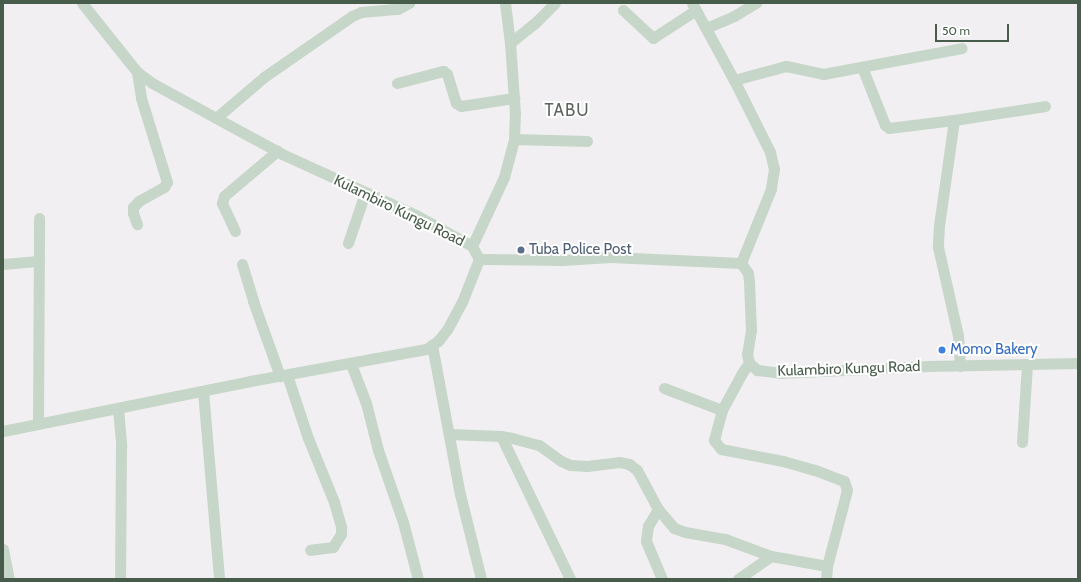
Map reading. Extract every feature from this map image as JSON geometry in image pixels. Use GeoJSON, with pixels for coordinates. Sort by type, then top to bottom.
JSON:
{"type":"FeatureCollection","features":[{"type":"Feature","properties":{"kind":"street","name":"Kulambiro Kungu Road"},"geometry":{"type":"LineString","coordinates":[[82,3],[137,72],[169,94],[277,151],[365,193],[416,215],[472,246],[479,259],[562,260],[611,257],[742,263]]}},
{"type":"Feature","properties":{"kind":"street"},"geometry":{"type":"LineString","coordinates":[[216,118],[264,77],[352,16],[361,12],[398,9],[409,3]]}},
{"type":"Feature","properties":{"kind":"street"},"geometry":{"type":"LineString","coordinates":[[472,246],[504,177],[514,139],[514,98],[510,43],[505,3]]}},
{"type":"Feature","properties":{"kind":"street"},"geometry":{"type":"LineString","coordinates":[[510,43],[535,23],[555,3]]}},
{"type":"Feature","properties":{"kind":"street"},"geometry":{"type":"LineString","coordinates":[[706,28],[734,16],[756,3]]}},
{"type":"Feature","properties":{"kind":"street"},"geometry":{"type":"LineString","coordinates":[[623,10],[652,38],[694,6],[734,80],[770,152],[774,170],[771,189],[742,263],[748,273],[749,281],[751,330],[748,354],[749,364],[742,373],[722,410],[714,440],[721,449],[789,463],[815,470],[844,481],[847,490],[827,566],[826,579]]}},
{"type":"Feature","properties":{"kind":"street"},"geometry":{"type":"LineString","coordinates":[[734,80],[789,66],[823,74],[962,48]]}},
{"type":"Feature","properties":{"kind":"street"},"geometry":{"type":"LineString","coordinates":[[862,67],[887,127],[897,128],[1045,106]]}},
{"type":"Feature","properties":{"kind":"street"},"geometry":{"type":"LineString","coordinates":[[397,83],[442,70],[447,74],[456,103],[461,106],[514,98]]}},
{"type":"Feature","properties":{"kind":"street"},"geometry":{"type":"LineString","coordinates":[[137,72],[141,98],[167,182],[164,186],[139,201],[134,207],[133,214],[137,224]]}},
{"type":"Feature","properties":{"kind":"street"},"geometry":{"type":"LineString","coordinates":[[954,120],[939,225],[938,247],[958,336],[960,366]]}},
{"type":"Feature","properties":{"kind":"street"},"geometry":{"type":"LineString","coordinates":[[514,139],[587,141]]}},
{"type":"Feature","properties":{"kind":"street"},"geometry":{"type":"LineString","coordinates":[[235,231],[222,202],[224,196],[277,151]]}},
{"type":"Feature","properties":{"kind":"street"},"geometry":{"type":"LineString","coordinates":[[348,243],[365,193]]}},
{"type":"Feature","properties":{"kind":"street"},"geometry":{"type":"LineString","coordinates":[[38,424],[39,218]]}},
{"type":"Feature","properties":{"kind":"street"},"geometry":{"type":"LineString","coordinates":[[3,431],[284,375],[417,352],[438,341],[451,322],[462,302],[479,259]]}},
{"type":"Feature","properties":{"kind":"street"},"geometry":{"type":"LineString","coordinates":[[3,264],[39,261]]}},
{"type":"Feature","properties":{"kind":"street"},"geometry":{"type":"LineString","coordinates":[[242,264],[253,301],[334,502],[341,527],[341,534],[333,547],[310,550]]}},
{"type":"Feature","properties":{"kind":"street"},"geometry":{"type":"LineString","coordinates":[[432,345],[460,494],[481,579]]}},
{"type":"Feature","properties":{"kind":"street","name":"Kulambiro Kungu Road"},"geometry":{"type":"LineString","coordinates":[[749,364],[757,370],[780,373],[835,369],[1078,363]]}},
{"type":"Feature","properties":{"kind":"street"},"geometry":{"type":"LineString","coordinates":[[351,364],[366,402],[378,450],[403,522],[418,579]]}},
{"type":"Feature","properties":{"kind":"street"},"geometry":{"type":"LineString","coordinates":[[1022,442],[1027,365]]}},
{"type":"Feature","properties":{"kind":"street"},"geometry":{"type":"LineString","coordinates":[[664,388],[722,410]]}},
{"type":"Feature","properties":{"kind":"street"},"geometry":{"type":"LineString","coordinates":[[203,391],[219,579]]}},
{"type":"Feature","properties":{"kind":"street"},"geometry":{"type":"LineString","coordinates":[[118,408],[121,446],[120,579]]}},
{"type":"Feature","properties":{"kind":"street"},"geometry":{"type":"LineString","coordinates":[[449,434],[501,436],[539,446],[561,461],[570,465],[587,466],[620,462],[629,464],[637,470],[658,509],[668,523],[680,531],[725,539],[771,556],[827,566]]}},
{"type":"Feature","properties":{"kind":"street"},"geometry":{"type":"LineString","coordinates":[[501,436],[570,579]]}},
{"type":"Feature","properties":{"kind":"street"},"geometry":{"type":"LineString","coordinates":[[658,509],[648,526],[646,541],[662,579]]}},
{"type":"Feature","properties":{"kind":"street"},"geometry":{"type":"LineString","coordinates":[[3,549],[9,579]]}},
{"type":"Feature","properties":{"kind":"street"},"geometry":{"type":"LineString","coordinates":[[738,579],[771,556]]}},
{"type":"Feature","properties":{"kind":"place","name":"Tuba Police Post"},"geometry":{"type":"Point","coordinates":[521,250]}},
{"type":"Feature","properties":{"kind":"place","name":"Momo Bakery"},"geometry":{"type":"Point","coordinates":[942,350]}},
{"type":"Feature","properties":{"kind":"district","name":"TABU"},"geometry":{"type":"Point","coordinates":[567,111]}}]}
